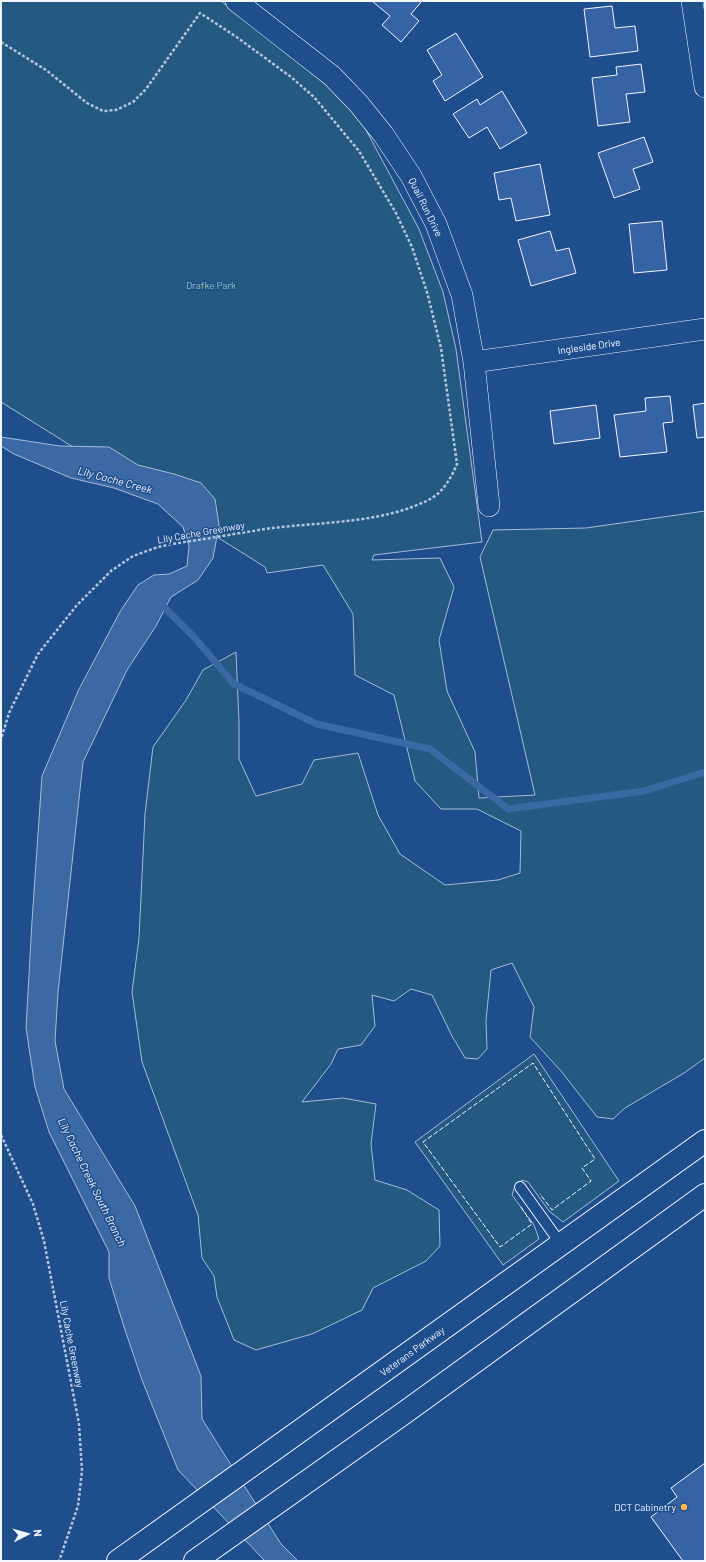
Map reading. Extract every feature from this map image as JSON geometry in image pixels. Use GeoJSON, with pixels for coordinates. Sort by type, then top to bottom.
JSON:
{"type":"FeatureCollection","features":[{"type":"Feature","properties":{"kind":"main road","name":"Veterans Parkway"},"geometry":{"type":"LineString","coordinates":[[118,1561],[705,1141]]}},
{"type":"Feature","properties":{"kind":"main road"},"geometry":{"type":"LineString","coordinates":[[195,1561],[705,1195]]}},
{"type":"Feature","properties":{"kind":"street","name":"Quail Run Drive"},"geometry":{"type":"LineString","coordinates":[[236,1],[332,76],[358,103],[391,146],[411,176],[436,224],[462,295],[474,362],[489,506]]}},
{"type":"Feature","properties":{"kind":"street"},"geometry":{"type":"LineString","coordinates":[[692,1],[705,87]]}},
{"type":"Feature","properties":{"kind":"street","name":"Ingleside Drive"},"geometry":{"type":"LineString","coordinates":[[474,362],[705,329]]}},
{"type":"Feature","properties":{"kind":"lane"},"geometry":{"type":"LineString","coordinates":[[520,1187],[561,1244]]}},
{"type":"Feature","properties":{"kind":"path","name":"Lily Cache Greenway"},"geometry":{"type":"LineString","coordinates":[[1,42],[46,70],[87,103],[103,111],[116,110],[133,102],[146,89],[200,13],[238,38],[291,77],[314,97],[358,151],[396,213],[412,247],[427,292],[441,348],[457,464],[452,477],[434,497],[411,508],[382,516],[271,529],[172,544],[158,547],[133,556],[111,571],[77,605],[38,654],[9,713],[1,739]]}},
{"type":"Feature","properties":{"kind":"path","name":"Lily Cache Greenway"},"geometry":{"type":"LineString","coordinates":[[1,1135],[33,1204],[44,1241],[79,1424],[82,1471],[78,1506],[59,1561]]}},
{"type":"Feature","properties":{"kind":"green space","name":"Drafke Park"},"geometry":{"type":"Polygon","coordinates":[[[1,1],[221,1],[351,102],[419,229],[443,292],[456,349],[482,542],[374,555],[372,560],[440,558],[454,587],[439,640],[447,691],[475,752],[479,798],[535,795],[480,557],[493,530],[586,528],[705,511],[705,1058],[684,1073],[625,1108],[613,1119],[597,1117],[561,1071],[530,1037],[534,1007],[512,963],[491,970],[486,1021],[487,1049],[478,1059],[465,1058],[452,1036],[432,995],[411,989],[394,1001],[372,995],[375,1026],[361,1045],[338,1049],[331,1064],[302,1102],[343,1098],[376,1104],[371,1144],[375,1180],[407,1190],[439,1210],[440,1246],[426,1261],[373,1288],[362,1310],[312,1334],[256,1350],[234,1340],[217,1297],[214,1276],[202,1258],[198,1215],[142,1062],[132,992],[139,938],[145,814],[153,747],[186,700],[203,670],[236,652],[239,759],[256,796],[302,784],[314,760],[358,753],[378,815],[400,854],[445,885],[498,880],[520,873],[521,831],[477,809],[441,809],[415,781],[394,695],[355,675],[353,614],[323,565],[267,573],[265,567],[1,402],[1,1]]]}},
{"type":"Feature","properties":{"kind":"green space"},"geometry":{"type":"Polygon","coordinates":[[[534,1054],[619,1181],[563,1222],[549,1211],[528,1182],[522,1180],[515,1186],[512,1195],[534,1225],[539,1239],[503,1265],[415,1142],[534,1054]]]}},
{"type":"Feature","properties":{"kind":"water"},"geometry":{"type":"Polygon","coordinates":[[[1,437],[60,446],[109,447],[138,465],[174,474],[201,483],[215,499],[219,525],[213,558],[198,580],[171,597],[156,626],[127,670],[83,762],[58,992],[55,1041],[64,1089],[135,1206],[201,1376],[202,1419],[281,1544],[298,1561],[265,1561],[178,1470],[142,1380],[124,1327],[109,1278],[109,1252],[49,1132],[35,1087],[26,1028],[42,776],[79,689],[121,610],[138,585],[154,575],[169,574],[187,566],[189,546],[183,527],[158,504],[114,488],[71,478],[14,454],[1,446],[1,437]]]}},
{"type":"Feature","properties":{"kind":"building"},"geometry":{"type":"Polygon","coordinates":[[[372,1],[422,1],[411,14],[419,21],[401,42],[382,25],[390,16],[372,1]]]}},
{"type":"Feature","properties":{"kind":"building"},"geometry":{"type":"Polygon","coordinates":[[[612,6],[615,28],[635,26],[638,51],[590,57],[584,9],[612,6]]]}},
{"type":"Feature","properties":{"kind":"building"},"geometry":{"type":"Polygon","coordinates":[[[456,33],[483,77],[445,101],[433,81],[442,75],[427,50],[456,33]]]}},
{"type":"Feature","properties":{"kind":"building"},"geometry":{"type":"Polygon","coordinates":[[[641,64],[645,92],[626,94],[630,122],[598,126],[592,78],[617,75],[616,67],[641,64]]]}},
{"type":"Feature","properties":{"kind":"building"},"geometry":{"type":"Polygon","coordinates":[[[502,91],[527,133],[500,149],[487,127],[469,138],[453,114],[477,99],[480,105],[502,91]]]}},
{"type":"Feature","properties":{"kind":"building"},"geometry":{"type":"Polygon","coordinates":[[[644,137],[653,162],[633,169],[640,189],[614,198],[598,153],[644,137]]]}},
{"type":"Feature","properties":{"kind":"building"},"geometry":{"type":"Polygon","coordinates":[[[540,164],[550,215],[516,221],[511,198],[499,200],[494,173],[540,164]]]}},
{"type":"Feature","properties":{"kind":"building"},"geometry":{"type":"Polygon","coordinates":[[[662,221],[667,270],[634,273],[629,224],[662,221]]]}},
{"type":"Feature","properties":{"kind":"building"},"geometry":{"type":"Polygon","coordinates":[[[550,231],[556,251],[569,248],[576,273],[531,286],[518,240],[550,231]]]}},
{"type":"Feature","properties":{"kind":"building"},"geometry":{"type":"Polygon","coordinates":[[[670,396],[673,422],[663,423],[667,452],[620,457],[614,415],[646,411],[645,398],[670,396]]]}},
{"type":"Feature","properties":{"kind":"building"},"geometry":{"type":"Polygon","coordinates":[[[705,403],[705,437],[697,438],[693,405],[705,403]]]}},
{"type":"Feature","properties":{"kind":"building"},"geometry":{"type":"Polygon","coordinates":[[[596,405],[600,438],[554,444],[550,411],[596,405]]]}},
{"type":"Feature","properties":{"kind":"building","name":"DCT Cabinetry"},"geometry":{"type":"Polygon","coordinates":[[[705,1463],[705,1561],[683,1561],[651,1517],[677,1497],[671,1488],[705,1463]]]}},
{"type":"Feature","properties":{"kind":"waterway"},"geometry":{"type":"LineString","coordinates":[[159,602],[193,636],[234,684],[317,724],[430,749],[508,809],[644,791],[705,772]]}},
{"type":"Feature","properties":{"kind":"fence"},"geometry":{"type":"LineString","coordinates":[[521,1207],[532,1224],[500,1247],[423,1142],[533,1063],[595,1159],[582,1168],[591,1181],[552,1210],[540,1194]]}},
{"type":"Feature","properties":{"kind":"place","name":"DCT Cabinetry"},"geometry":{"type":"Point","coordinates":[684,1507]}},
{"type":"Feature","properties":{"kind":"water label","name":"Lily Cache Creek"},"geometry":{"type":"Point","coordinates":[115,480]}},
{"type":"Feature","properties":{"kind":"water label","name":"Lily Cache Creek South Branch"},"geometry":{"type":"Point","coordinates":[92,1182]}}]}
